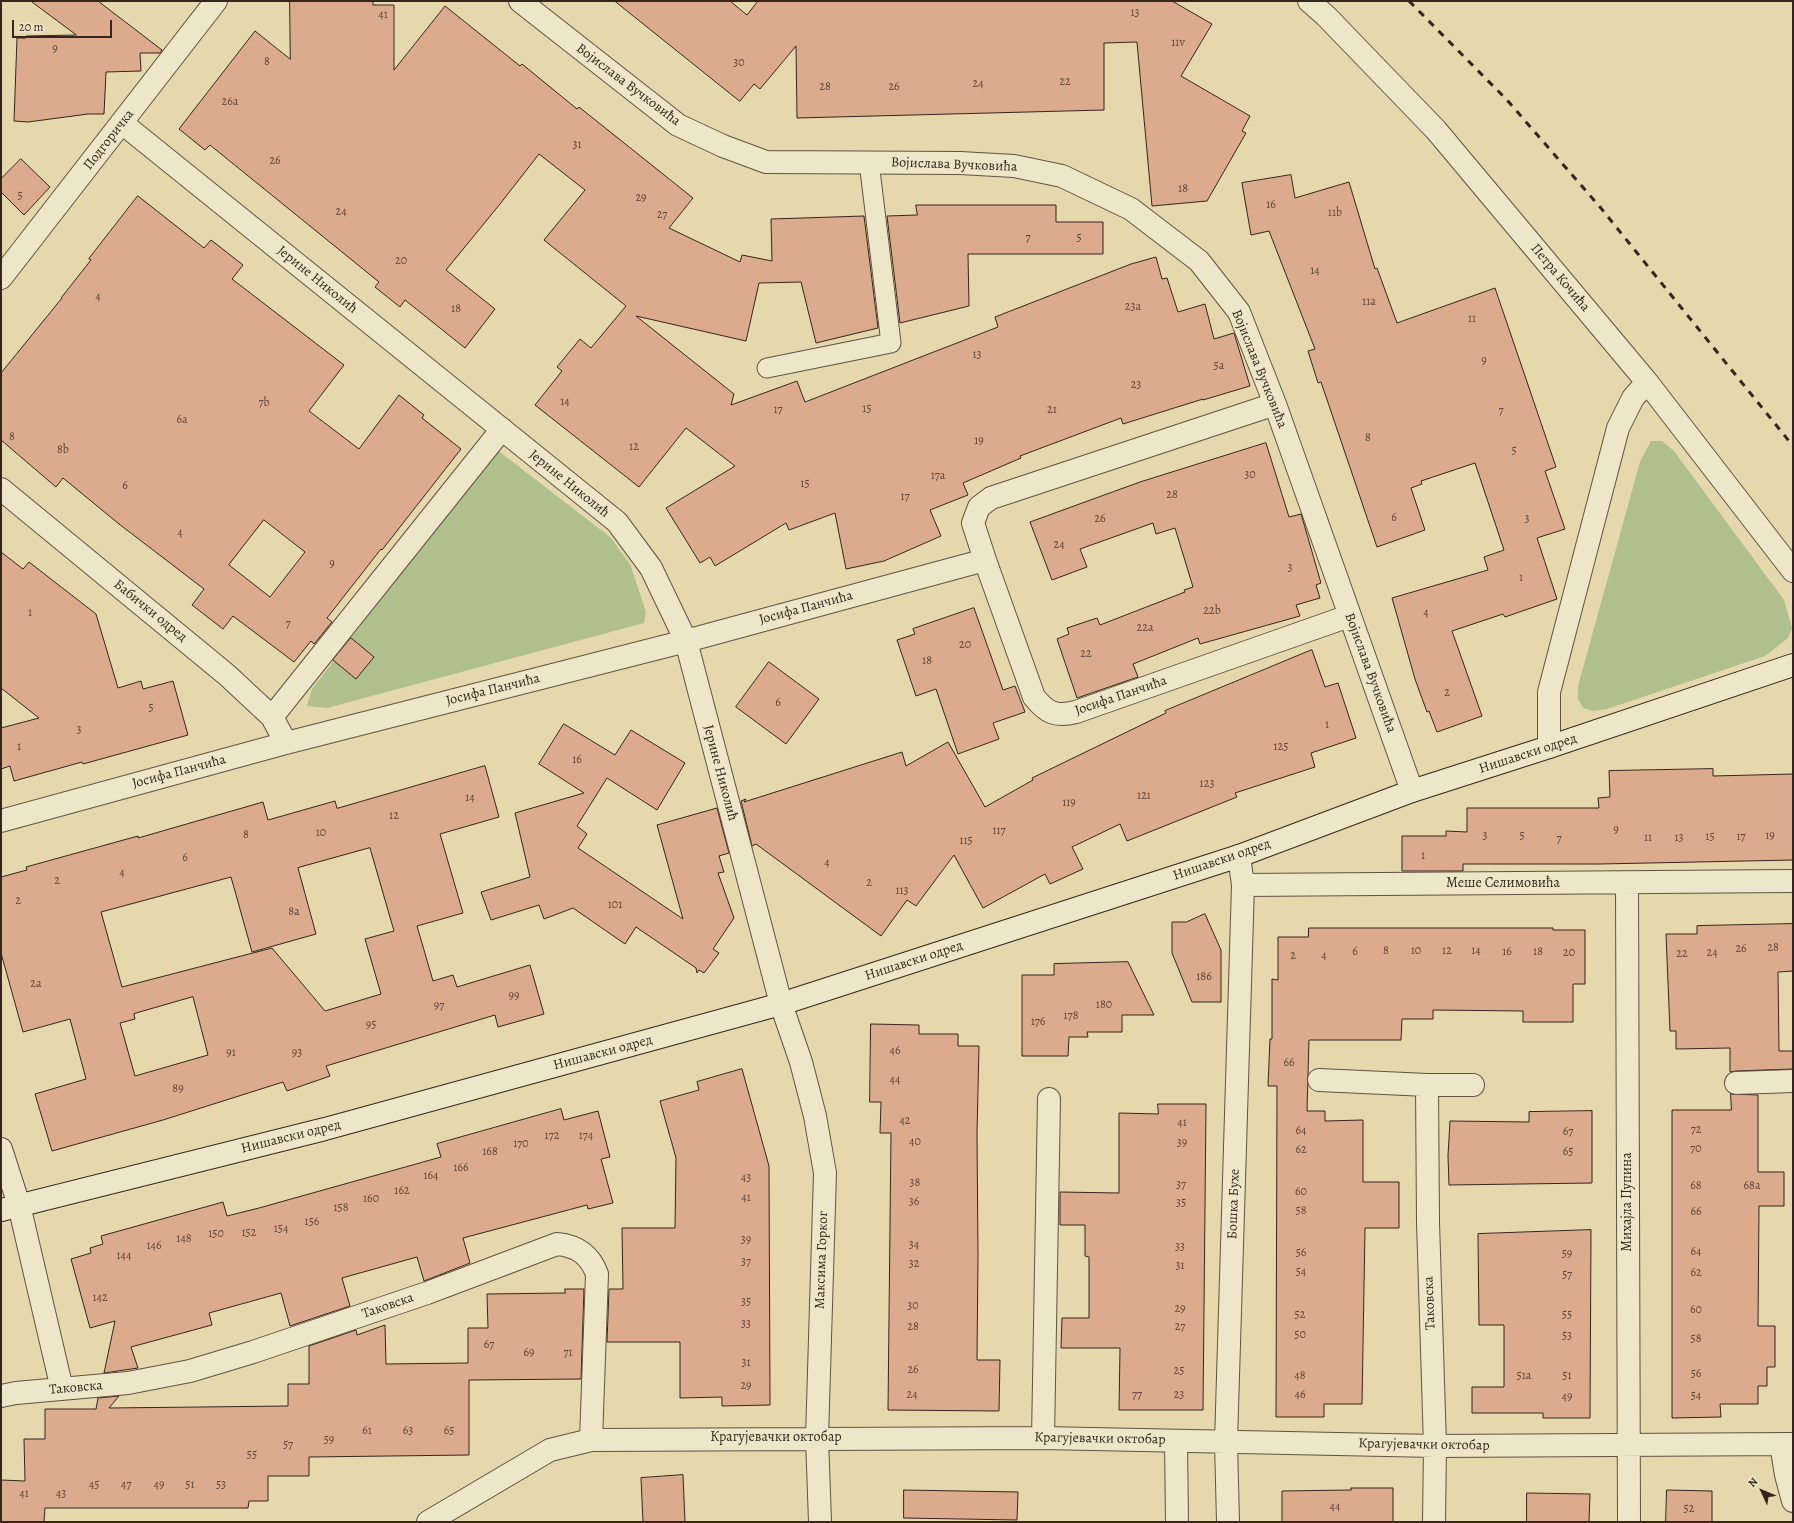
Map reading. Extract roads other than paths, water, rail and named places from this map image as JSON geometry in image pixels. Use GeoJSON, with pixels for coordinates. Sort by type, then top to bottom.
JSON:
{"type":"FeatureCollection","features":[{"type":"Feature","properties":{"kind":"street","name":"Подгоричка"},"geometry":{"type":"LineString","coordinates":[[1,278],[216,1]]}},
{"type":"Feature","properties":{"kind":"street","name":"Војислава Вучковића"},"geometry":{"type":"LineString","coordinates":[[520,1],[678,125],[723,146],[766,162],[960,163],[1014,166],[1062,176],[1131,210],[1199,261],[1239,312],[1275,404],[1412,791]]}},
{"type":"Feature","properties":{"kind":"street","name":"Петра Кочића"},"geometry":{"type":"LineString","coordinates":[[1309,1],[1326,16],[1436,130],[1647,382],[1793,570]]}},
{"type":"Feature","properties":{"kind":"street","name":"Јерине Николић"},"geometry":{"type":"LineString","coordinates":[[122,123],[617,522],[651,568],[686,641],[781,1004]]}},
{"type":"Feature","properties":{"kind":"street"},"geometry":{"type":"LineString","coordinates":[[1549,747],[1549,692],[1618,428],[1633,398],[1647,382]]}},
{"type":"Feature","properties":{"kind":"street","name":"Јосифа Панчића"},"geometry":{"type":"LineString","coordinates":[[1275,404],[991,498],[979,507],[973,523],[985,560],[1034,696],[1044,708],[1058,715],[1076,712],[1349,616]]}},
{"type":"Feature","properties":{"kind":"street"},"geometry":{"type":"LineString","coordinates":[[272,718],[502,429]]}},
{"type":"Feature","properties":{"kind":"street","name":"Бабички одред"},"geometry":{"type":"LineString","coordinates":[[1,489],[201,653],[272,718],[286,742]]}},
{"type":"Feature","properties":{"kind":"street","name":"Јосифа Панчића"},"geometry":{"type":"LineString","coordinates":[[1,821],[286,742],[686,641],[985,560]]}},
{"type":"Feature","properties":{"kind":"street","name":"Нишавски одред"},"geometry":{"type":"LineString","coordinates":[[10,1207],[325,1129],[781,1004],[1239,856],[1412,791],[1549,747],[1793,665]]}},
{"type":"Feature","properties":{"kind":"street"},"geometry":{"type":"LineString","coordinates":[[1239,856],[1243,885]]}},
{"type":"Feature","properties":{"kind":"street","name":"Меше Селимовића"},"geometry":{"type":"LineString","coordinates":[[1243,885],[1793,881]]}},
{"type":"Feature","properties":{"kind":"street","name":"Михајла Пупина"},"geometry":{"type":"LineString","coordinates":[[1627,883],[1629,1522]]}},
{"type":"Feature","properties":{"kind":"street","name":"Бошка Бухе"},"geometry":{"type":"LineString","coordinates":[[1228,1522],[1226,1442],[1243,885]]}},
{"type":"Feature","properties":{"kind":"street","name":"Максима Горког"},"geometry":{"type":"LineString","coordinates":[[781,1004],[801,1062],[815,1116],[824,1173],[817,1438],[820,1522]]}},
{"type":"Feature","properties":{"kind":"street"},"geometry":{"type":"LineString","coordinates":[[1319,1080],[1427,1085],[1473,1085]]}},
{"type":"Feature","properties":{"kind":"street"},"geometry":{"type":"LineString","coordinates":[[1736,1083],[1793,1081]]}},
{"type":"Feature","properties":{"kind":"street","name":"Таковска"},"geometry":{"type":"LineString","coordinates":[[1427,1085],[1428,1222],[1435,1446],[1434,1522]]}},
{"type":"Feature","properties":{"kind":"street"},"geometry":{"type":"LineString","coordinates":[[1043,1438],[1048,1099]]}},
{"type":"Feature","properties":{"kind":"street"},"geometry":{"type":"LineString","coordinates":[[1,1149],[10,1207],[62,1389]]}},
{"type":"Feature","properties":{"kind":"street","name":"Таковска"},"geometry":{"type":"LineString","coordinates":[[1,1396],[16,1393],[128,1383],[190,1371],[253,1352],[427,1294],[557,1244],[575,1247],[582,1252],[589,1258],[597,1274],[591,1440]]}},
{"type":"Feature","properties":{"kind":"street","name":"Крагујевачки октобар"},"geometry":{"type":"LineString","coordinates":[[428,1522],[550,1450],[591,1440],[1043,1438],[1435,1446],[1787,1444]]}},
{"type":"Feature","properties":{"kind":"street"},"geometry":{"type":"LineString","coordinates":[[1176,1441],[1177,1522]]}},
{"type":"Feature","properties":{"kind":"street"},"geometry":{"type":"LineString","coordinates":[[1787,1444],[1786,1475],[1793,1500]]}},
{"type":"Feature","properties":{"kind":"lane"},"geometry":{"type":"LineString","coordinates":[[767,368],[891,344],[869,162]]}},
{"type":"Feature","properties":{"kind":"railway"},"geometry":{"type":"LineString","coordinates":[[1409,1],[1507,100],[1600,207],[1793,446]]}}]}
